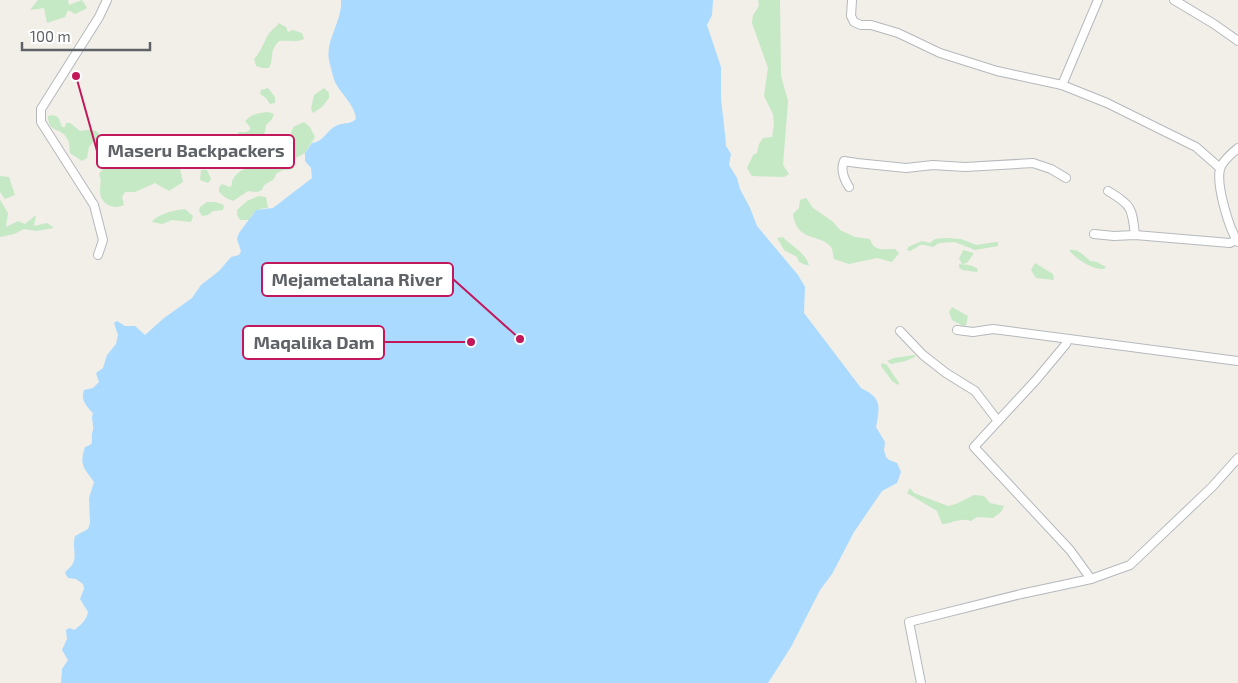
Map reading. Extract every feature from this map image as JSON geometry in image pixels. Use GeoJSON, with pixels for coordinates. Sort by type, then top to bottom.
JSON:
{"type":"FeatureCollection","features":[{"type":"Feature","properties":{"kind":"street"},"geometry":{"type":"LineString","coordinates":[[98,255],[103,240],[94,205],[41,122],[41,109],[108,0]]}},
{"type":"Feature","properties":{"kind":"street"},"geometry":{"type":"LineString","coordinates":[[852,0],[851,16],[854,22],[898,33],[940,53],[979,66],[1062,85],[1107,103],[1196,147],[1220,168]]}},
{"type":"Feature","properties":{"kind":"street"},"geometry":{"type":"LineString","coordinates":[[1062,85],[1098,0]]}},
{"type":"Feature","properties":{"kind":"street"},"geometry":{"type":"LineString","coordinates":[[1174,0],[1238,41]]}},
{"type":"Feature","properties":{"kind":"street"},"geometry":{"type":"LineString","coordinates":[[1094,234],[1114,236],[1135,235],[1230,243],[1237,241],[1224,207],[1220,186],[1220,168],[1238,148]]}},
{"type":"Feature","properties":{"kind":"street"},"geometry":{"type":"LineString","coordinates":[[849,187],[843,178],[842,164],[844,161],[857,164],[906,168],[933,165],[965,167],[1033,163],[1051,169],[1066,178]]}},
{"type":"Feature","properties":{"kind":"street"},"geometry":{"type":"LineString","coordinates":[[1108,191],[1120,198],[1132,211],[1135,235]]}},
{"type":"Feature","properties":{"kind":"street"},"geometry":{"type":"LineString","coordinates":[[957,330],[973,332],[993,329],[1238,362]]}},
{"type":"Feature","properties":{"kind":"street"},"geometry":{"type":"LineString","coordinates":[[900,330],[923,355],[946,373],[975,391],[998,421]]}},
{"type":"Feature","properties":{"kind":"street"},"geometry":{"type":"LineString","coordinates":[[1068,339],[1036,380],[974,447],[1070,550],[1091,579]]}},
{"type":"Feature","properties":{"kind":"street"},"geometry":{"type":"LineString","coordinates":[[921,683],[909,622],[1091,579],[1130,565],[1212,487],[1238,458]]}},
{"type":"Feature","properties":{"kind":"green space"},"geometry":{"type":"Polygon","coordinates":[[[38,0],[68,0],[69,5],[82,0],[87,8],[75,14],[68,10],[65,17],[47,23],[44,8],[30,10],[38,0]]]}},
{"type":"Feature","properties":{"kind":"green space"},"geometry":{"type":"Polygon","coordinates":[[[758,0],[780,0],[781,76],[788,101],[783,165],[789,174],[784,177],[752,176],[747,168],[753,155],[757,153],[763,138],[772,137],[774,125],[773,114],[764,96],[768,68],[752,23],[753,15],[759,6],[758,0]]]}},
{"type":"Feature","properties":{"kind":"green space"},"geometry":{"type":"Polygon","coordinates":[[[278,23],[286,27],[288,32],[293,30],[302,33],[304,39],[279,41],[274,49],[269,68],[256,66],[254,59],[269,33],[278,23]]]}},
{"type":"Feature","properties":{"kind":"green space"},"geometry":{"type":"Polygon","coordinates":[[[268,88],[275,97],[275,103],[270,104],[260,94],[261,90],[268,88]]]}},
{"type":"Feature","properties":{"kind":"green space"},"geometry":{"type":"Polygon","coordinates":[[[324,88],[329,93],[329,98],[322,107],[313,113],[311,109],[314,95],[324,88]]]}},
{"type":"Feature","properties":{"kind":"green space"},"geometry":{"type":"Polygon","coordinates":[[[268,112],[274,114],[266,125],[265,132],[257,146],[253,149],[237,142],[235,137],[239,132],[250,130],[245,121],[255,114],[268,112]]]}},
{"type":"Feature","properties":{"kind":"green space"},"geometry":{"type":"Polygon","coordinates":[[[48,116],[58,117],[62,127],[65,127],[66,123],[70,123],[80,131],[93,130],[98,133],[100,140],[95,140],[89,147],[87,158],[82,161],[70,153],[69,143],[64,134],[50,125],[48,116]]]}},
{"type":"Feature","properties":{"kind":"green space"},"geometry":{"type":"Polygon","coordinates":[[[304,122],[310,127],[315,137],[305,153],[296,158],[293,169],[277,173],[273,180],[264,185],[262,190],[257,192],[248,191],[233,201],[219,192],[219,187],[222,184],[230,187],[237,174],[256,162],[269,143],[277,142],[280,149],[276,157],[280,161],[293,145],[291,133],[293,127],[304,122]]]}},
{"type":"Feature","properties":{"kind":"green space"},"geometry":{"type":"Polygon","coordinates":[[[188,140],[201,143],[200,154],[206,147],[214,150],[216,154],[200,163],[183,162],[180,169],[183,182],[169,191],[155,183],[135,192],[125,192],[122,197],[124,205],[116,207],[108,205],[102,199],[99,174],[110,160],[117,160],[130,166],[146,162],[163,164],[181,157],[179,150],[182,150],[188,140]]]}},
{"type":"Feature","properties":{"kind":"green space"},"geometry":{"type":"Polygon","coordinates":[[[201,170],[207,170],[211,179],[208,183],[200,180],[201,170]]]}},
{"type":"Feature","properties":{"kind":"green space"},"geometry":{"type":"Polygon","coordinates":[[[0,176],[9,177],[15,195],[5,199],[0,192],[0,176]]]}},
{"type":"Feature","properties":{"kind":"green space"},"geometry":{"type":"Polygon","coordinates":[[[259,196],[266,197],[268,208],[252,214],[249,220],[240,220],[237,210],[247,201],[259,196]]]}},
{"type":"Feature","properties":{"kind":"green space"},"geometry":{"type":"Polygon","coordinates":[[[806,198],[813,208],[832,221],[840,230],[855,237],[870,239],[877,248],[895,249],[899,253],[892,262],[877,258],[849,264],[834,259],[831,247],[821,240],[804,233],[795,223],[793,214],[799,208],[800,200],[806,198]]]}},
{"type":"Feature","properties":{"kind":"green space"},"geometry":{"type":"Polygon","coordinates":[[[0,200],[8,213],[6,227],[18,221],[25,224],[36,215],[34,226],[47,223],[54,228],[36,231],[24,229],[14,234],[0,237],[0,200]]]}},
{"type":"Feature","properties":{"kind":"green space"},"geometry":{"type":"Polygon","coordinates":[[[207,202],[216,202],[224,205],[223,210],[213,211],[208,215],[202,216],[199,211],[200,207],[207,202]]]}},
{"type":"Feature","properties":{"kind":"green space"},"geometry":{"type":"Polygon","coordinates":[[[185,209],[193,216],[191,222],[172,220],[162,224],[152,222],[154,219],[171,211],[185,209]]]}},
{"type":"Feature","properties":{"kind":"green space"},"geometry":{"type":"Polygon","coordinates":[[[783,237],[801,253],[809,265],[799,262],[797,257],[784,250],[777,238],[783,237]]]}},
{"type":"Feature","properties":{"kind":"green space"},"geometry":{"type":"Polygon","coordinates":[[[935,239],[961,239],[976,245],[998,242],[998,246],[975,250],[955,242],[939,243],[933,247],[920,245],[910,251],[907,250],[908,247],[922,241],[930,243],[935,239]]]}},
{"type":"Feature","properties":{"kind":"green space"},"geometry":{"type":"Polygon","coordinates":[[[963,250],[974,253],[967,263],[962,264],[959,259],[963,250]]]}},
{"type":"Feature","properties":{"kind":"green space"},"geometry":{"type":"Polygon","coordinates":[[[1069,250],[1078,251],[1090,261],[1097,262],[1106,267],[1099,269],[1089,266],[1069,250]]]}},
{"type":"Feature","properties":{"kind":"green space"},"geometry":{"type":"Polygon","coordinates":[[[1035,263],[1053,274],[1054,280],[1036,278],[1031,270],[1035,263]]]}},
{"type":"Feature","properties":{"kind":"green space"},"geometry":{"type":"Polygon","coordinates":[[[959,264],[973,266],[978,269],[977,272],[962,270],[959,264]]]}},
{"type":"Feature","properties":{"kind":"green space"},"geometry":{"type":"Polygon","coordinates":[[[952,307],[968,316],[966,325],[963,326],[952,320],[949,312],[952,307]]]}},
{"type":"Feature","properties":{"kind":"green space"},"geometry":{"type":"Polygon","coordinates":[[[916,356],[901,362],[891,364],[887,361],[894,358],[916,356]]]}},
{"type":"Feature","properties":{"kind":"green space"},"geometry":{"type":"Polygon","coordinates":[[[882,363],[887,365],[899,383],[898,385],[892,381],[881,366],[882,363]]]}},
{"type":"Feature","properties":{"kind":"green space"},"geometry":{"type":"Polygon","coordinates":[[[910,488],[914,493],[948,506],[974,495],[984,496],[990,503],[1004,506],[1001,512],[993,518],[977,517],[971,521],[960,520],[942,524],[937,511],[907,493],[910,488]]]}},
{"type":"Feature","properties":{"kind":"water"},"geometry":{"type":"Polygon","coordinates":[[[341,0],[713,0],[712,15],[707,25],[721,67],[721,99],[726,146],[731,154],[729,165],[737,178],[757,226],[798,275],[805,287],[804,313],[861,388],[876,399],[879,408],[876,427],[885,442],[884,450],[886,457],[897,463],[901,472],[897,483],[882,491],[854,532],[832,574],[820,590],[791,647],[768,683],[61,683],[62,669],[68,660],[62,650],[67,639],[66,630],[70,628],[74,630],[79,626],[85,620],[88,612],[80,599],[84,589],[83,584],[76,579],[68,578],[65,573],[72,566],[74,560],[75,536],[88,529],[90,523],[89,498],[94,482],[85,470],[82,458],[85,447],[92,442],[93,413],[84,400],[84,390],[93,388],[99,382],[96,373],[103,368],[107,355],[116,344],[118,335],[114,323],[117,321],[125,326],[135,326],[145,335],[164,318],[192,298],[201,285],[219,271],[231,257],[239,255],[241,251],[237,239],[239,233],[256,210],[273,208],[312,178],[311,168],[305,161],[305,153],[312,143],[320,140],[334,127],[356,119],[350,104],[335,82],[329,60],[329,45],[341,8],[341,0]]]}},
{"type":"Feature","properties":{"kind":"place","name":"Maseru Backpackers"},"geometry":{"type":"Point","coordinates":[76,76]}},
{"type":"Feature","properties":{"kind":"place","name":"Mejametalana River"},"geometry":{"type":"Point","coordinates":[520,339]}},
{"type":"Feature","properties":{"kind":"place","name":"Maqalika Dam"},"geometry":{"type":"Point","coordinates":[471,342]}}]}
